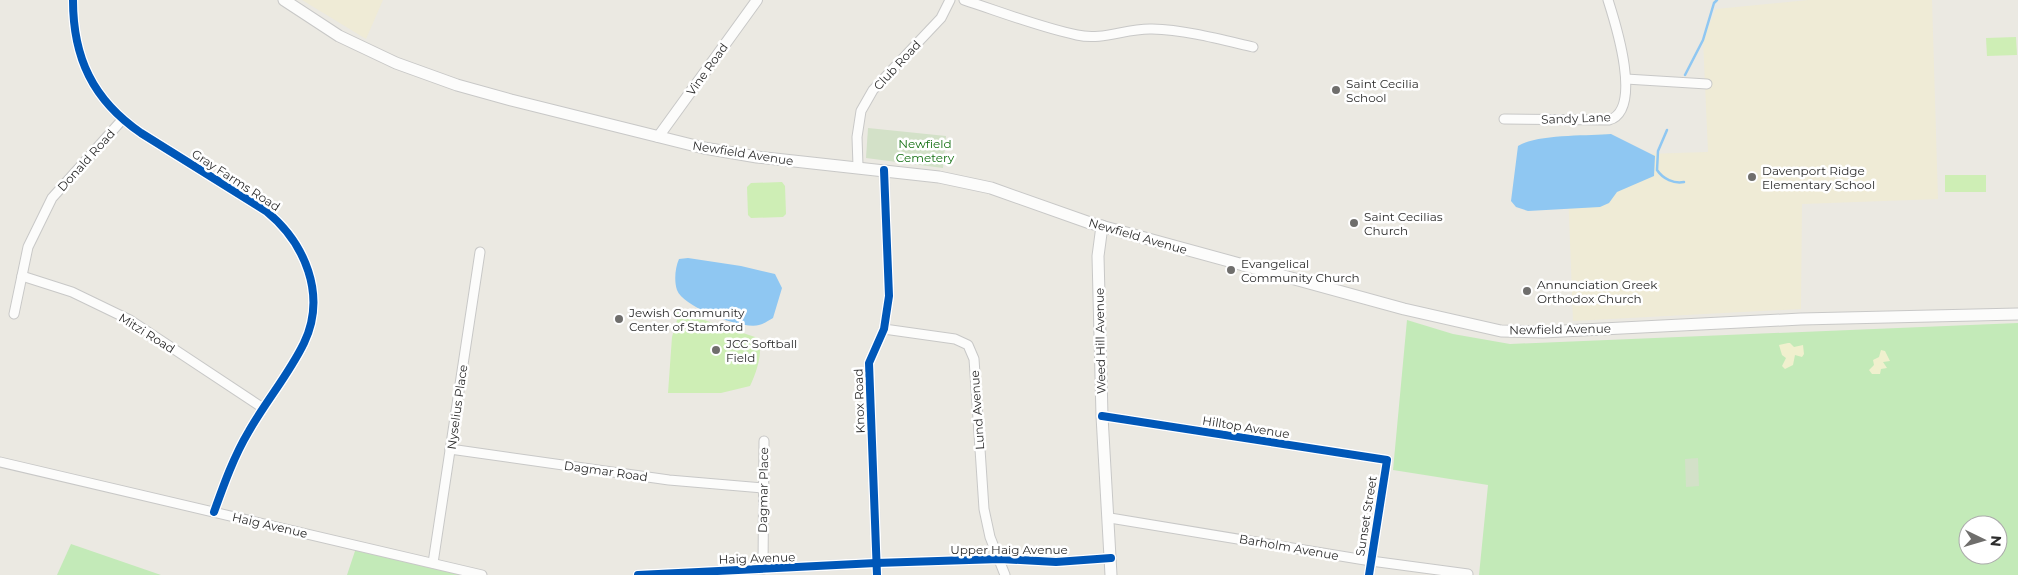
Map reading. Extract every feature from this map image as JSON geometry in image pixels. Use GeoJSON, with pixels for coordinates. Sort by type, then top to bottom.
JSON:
{"type":"FeatureCollection","features":[{"type":"Feature","properties":{"kind":"main road","name":"Newfield Avenue"},"geometry":{"type":"LineString","coordinates":[[284,0],[339,36],[396,63],[484,93],[658,137],[757,157],[858,166],[938,177],[991,188],[1102,226],[1404,309],[1501,331],[1542,332],[1801,319],[2018,314]]}},
{"type":"Feature","properties":{"kind":"main road","name":"Weed Hill Avenue"},"geometry":{"type":"LineString","coordinates":[[1102,226],[1098,256],[1102,416],[1110,518],[1111,575]]}},
{"type":"Feature","properties":{"kind":"street","name":"Gray Farms Road"},"geometry":{"type":"LineString","coordinates":[[73,0],[75,36],[84,65],[94,88],[122,120],[266,211],[281,223],[302,253],[309,269],[313,308],[310,327],[297,357],[263,408],[238,452],[214,512]]}},
{"type":"Feature","properties":{"kind":"street","name":"Vine Road"},"geometry":{"type":"LineString","coordinates":[[658,137],[756,0]]}},
{"type":"Feature","properties":{"kind":"street","name":"Club Road"},"geometry":{"type":"LineString","coordinates":[[858,166],[857,137],[861,111],[873,90],[941,18],[950,0]]}},
{"type":"Feature","properties":{"kind":"street"},"geometry":{"type":"LineString","coordinates":[[964,0],[1077,35],[1098,37],[1133,29],[1151,29],[1189,33],[1252,47]]}},
{"type":"Feature","properties":{"kind":"street","name":"Sandy Lane"},"geometry":{"type":"LineString","coordinates":[[1504,119],[1609,120],[1616,117],[1624,103],[1626,79],[1619,33],[1608,0]]}},
{"type":"Feature","properties":{"kind":"street"},"geometry":{"type":"LineString","coordinates":[[1626,79],[1707,84]]}},
{"type":"Feature","properties":{"kind":"street","name":"Donald Road"},"geometry":{"type":"LineString","coordinates":[[14,314],[28,247],[52,198],[122,120]]}},
{"type":"Feature","properties":{"kind":"street","name":"Knox Road"},"geometry":{"type":"LineString","coordinates":[[877,575],[869,363],[884,329],[890,296],[884,170]]}},
{"type":"Feature","properties":{"kind":"street","name":"Nyselius Place"},"geometry":{"type":"LineString","coordinates":[[433,563],[480,252]]}},
{"type":"Feature","properties":{"kind":"street","name":"Mitzi Road"},"geometry":{"type":"LineString","coordinates":[[22,276],[72,292],[122,316],[263,408]]}},
{"type":"Feature","properties":{"kind":"street","name":"Lund Avenue"},"geometry":{"type":"LineString","coordinates":[[884,329],[955,338],[968,345],[974,359],[984,509],[990,537],[1000,559]]}},
{"type":"Feature","properties":{"kind":"street","name":"Hilltop Avenue"},"geometry":{"type":"LineString","coordinates":[[1102,416],[1386,460]]}},
{"type":"Feature","properties":{"kind":"street","name":"Dagmar Place"},"geometry":{"type":"LineString","coordinates":[[763,569],[764,442]]}},
{"type":"Feature","properties":{"kind":"street","name":"Dagmar Road"},"geometry":{"type":"LineString","coordinates":[[450,449],[669,480],[763,488]]}},
{"type":"Feature","properties":{"kind":"street","name":"Sunset Street"},"geometry":{"type":"LineString","coordinates":[[1369,575],[1386,460]]}},
{"type":"Feature","properties":{"kind":"street","name":"Haig Avenue"},"geometry":{"type":"LineString","coordinates":[[0,462],[482,575]]}},
{"type":"Feature","properties":{"kind":"street","name":"Barholm Avenue"},"geometry":{"type":"LineString","coordinates":[[1110,518],[1371,561],[1468,574]]}},
{"type":"Feature","properties":{"kind":"street","name":"Upper Haig Avenue"},"geometry":{"type":"LineString","coordinates":[[876,563],[1000,559],[1056,562],[1111,558]]}},
{"type":"Feature","properties":{"kind":"street"},"geometry":{"type":"LineString","coordinates":[[1000,559],[1006,575]]}},
{"type":"Feature","properties":{"kind":"street","name":"Haig Avenue"},"geometry":{"type":"LineString","coordinates":[[638,575],[876,563]]}},
{"type":"Feature","properties":{"kind":"shaded area"},"geometry":{"type":"Polygon","coordinates":[[[302,0],[383,0],[366,39],[302,0]]]}},
{"type":"Feature","properties":{"kind":"shaded area","name":"Davenport Ridge Elementary School"},"geometry":{"type":"Polygon","coordinates":[[[1808,0],[1932,0],[1938,199],[1802,204],[1801,309],[1573,321],[1566,136],[1611,134],[1612,155],[1708,152],[1703,39],[1716,9],[1808,0]]]}},
{"type":"Feature","properties":{"kind":"green space"},"geometry":{"type":"Polygon","coordinates":[[[2016,37],[2017,55],[1987,56],[1986,38],[2016,37]]]}},
{"type":"Feature","properties":{"kind":"green space","name":"Newfield Cemetery"},"geometry":{"type":"Polygon","coordinates":[[[868,128],[946,136],[943,168],[866,158],[868,128]]]}},
{"type":"Feature","properties":{"kind":"green space"},"geometry":{"type":"Polygon","coordinates":[[[1945,175],[1986,175],[1986,192],[1945,192],[1945,175]]]}},
{"type":"Feature","properties":{"kind":"green space"},"geometry":{"type":"Polygon","coordinates":[[[782,182],[785,186],[786,214],[783,217],[751,218],[748,215],[747,187],[751,183],[782,182]]]}},
{"type":"Feature","properties":{"kind":"green space","name":"JCC Softball Field"},"geometry":{"type":"Polygon","coordinates":[[[680,309],[686,314],[758,338],[760,356],[750,386],[721,393],[668,393],[672,337],[677,320],[674,313],[680,309]]]}},
{"type":"Feature","properties":{"kind":"green space"},"geometry":{"type":"Polygon","coordinates":[[[1407,320],[1453,334],[1510,344],[2018,323],[2018,575],[1479,575],[1488,485],[1393,470],[1407,320]]]}},
{"type":"Feature","properties":{"kind":"green space"},"geometry":{"type":"Polygon","coordinates":[[[1698,458],[1699,486],[1686,487],[1685,459],[1698,458]]]}},
{"type":"Feature","properties":{"kind":"green space"},"geometry":{"type":"Polygon","coordinates":[[[71,544],[161,575],[57,575],[71,544]]]}},
{"type":"Feature","properties":{"kind":"green space"},"geometry":{"type":"Polygon","coordinates":[[[357,545],[482,575],[347,575],[357,545]]]}},
{"type":"Feature","properties":{"kind":"sand"},"geometry":{"type":"Polygon","coordinates":[[[1790,343],[1794,347],[1803,345],[1804,354],[1802,357],[1795,355],[1793,365],[1785,369],[1782,366],[1786,358],[1782,355],[1779,345],[1790,343]]]}},
{"type":"Feature","properties":{"kind":"sand"},"geometry":{"type":"Polygon","coordinates":[[[1881,350],[1885,351],[1890,361],[1883,362],[1887,368],[1881,369],[1880,374],[1872,374],[1869,370],[1874,365],[1873,360],[1879,357],[1881,350]]]}},
{"type":"Feature","properties":{"kind":"water"},"geometry":{"type":"Polygon","coordinates":[[[1611,134],[1655,156],[1654,176],[1617,192],[1609,203],[1600,207],[1528,211],[1516,207],[1511,201],[1518,146],[1537,139],[1550,137],[1611,134]]]}},
{"type":"Feature","properties":{"kind":"water"},"geometry":{"type":"Polygon","coordinates":[[[688,258],[741,266],[775,274],[782,288],[773,318],[765,323],[751,326],[727,321],[690,303],[677,290],[675,279],[679,259],[688,258]]]}},
{"type":"Feature","properties":{"kind":"waterway"},"geometry":{"type":"LineString","coordinates":[[1685,75],[1703,40],[1714,3],[1717,0]]}},
{"type":"Feature","properties":{"kind":"waterway"},"geometry":{"type":"LineString","coordinates":[[1667,130],[1658,151],[1657,170],[1669,180],[1684,182]]}},
{"type":"Feature","properties":{"kind":"cycle path"},"geometry":{"type":"LineString","coordinates":[[73,0],[77,41],[82,59],[98,92],[110,106],[141,133],[266,211],[292,238],[308,271],[313,307],[311,325],[304,343],[239,450],[214,512]]}},
{"type":"Feature","properties":{"kind":"cycle path"},"geometry":{"type":"LineString","coordinates":[[877,575],[869,363],[884,329],[889,296],[884,170]]}},
{"type":"Feature","properties":{"kind":"cycle path"},"geometry":{"type":"LineString","coordinates":[[1102,416],[1387,460],[1369,575]]}},
{"type":"Feature","properties":{"kind":"cycle path"},"geometry":{"type":"LineString","coordinates":[[638,575],[876,563],[1000,559],[1056,562],[1111,558]]}},
{"type":"Feature","properties":{"kind":"place","name":"Saint Cecilia School"},"geometry":{"type":"Point","coordinates":[1336,90]}},
{"type":"Feature","properties":{"kind":"place","name":"Davenport Ridge Elementary School"},"geometry":{"type":"Point","coordinates":[1752,177]}},
{"type":"Feature","properties":{"kind":"place","name":"Saint Cecilias Church"},"geometry":{"type":"Point","coordinates":[1354,223]}},
{"type":"Feature","properties":{"kind":"place","name":"Evangelical Community Church"},"geometry":{"type":"Point","coordinates":[1231,270]}},
{"type":"Feature","properties":{"kind":"place","name":"Annunciation Greek Orthodox Church"},"geometry":{"type":"Point","coordinates":[1527,291]}},
{"type":"Feature","properties":{"kind":"place","name":"Jewish Community Center of Stamford"},"geometry":{"type":"Point","coordinates":[619,319]}},
{"type":"Feature","properties":{"kind":"place","name":"JCC Softball Field"},"geometry":{"type":"Point","coordinates":[716,350]}}]}
